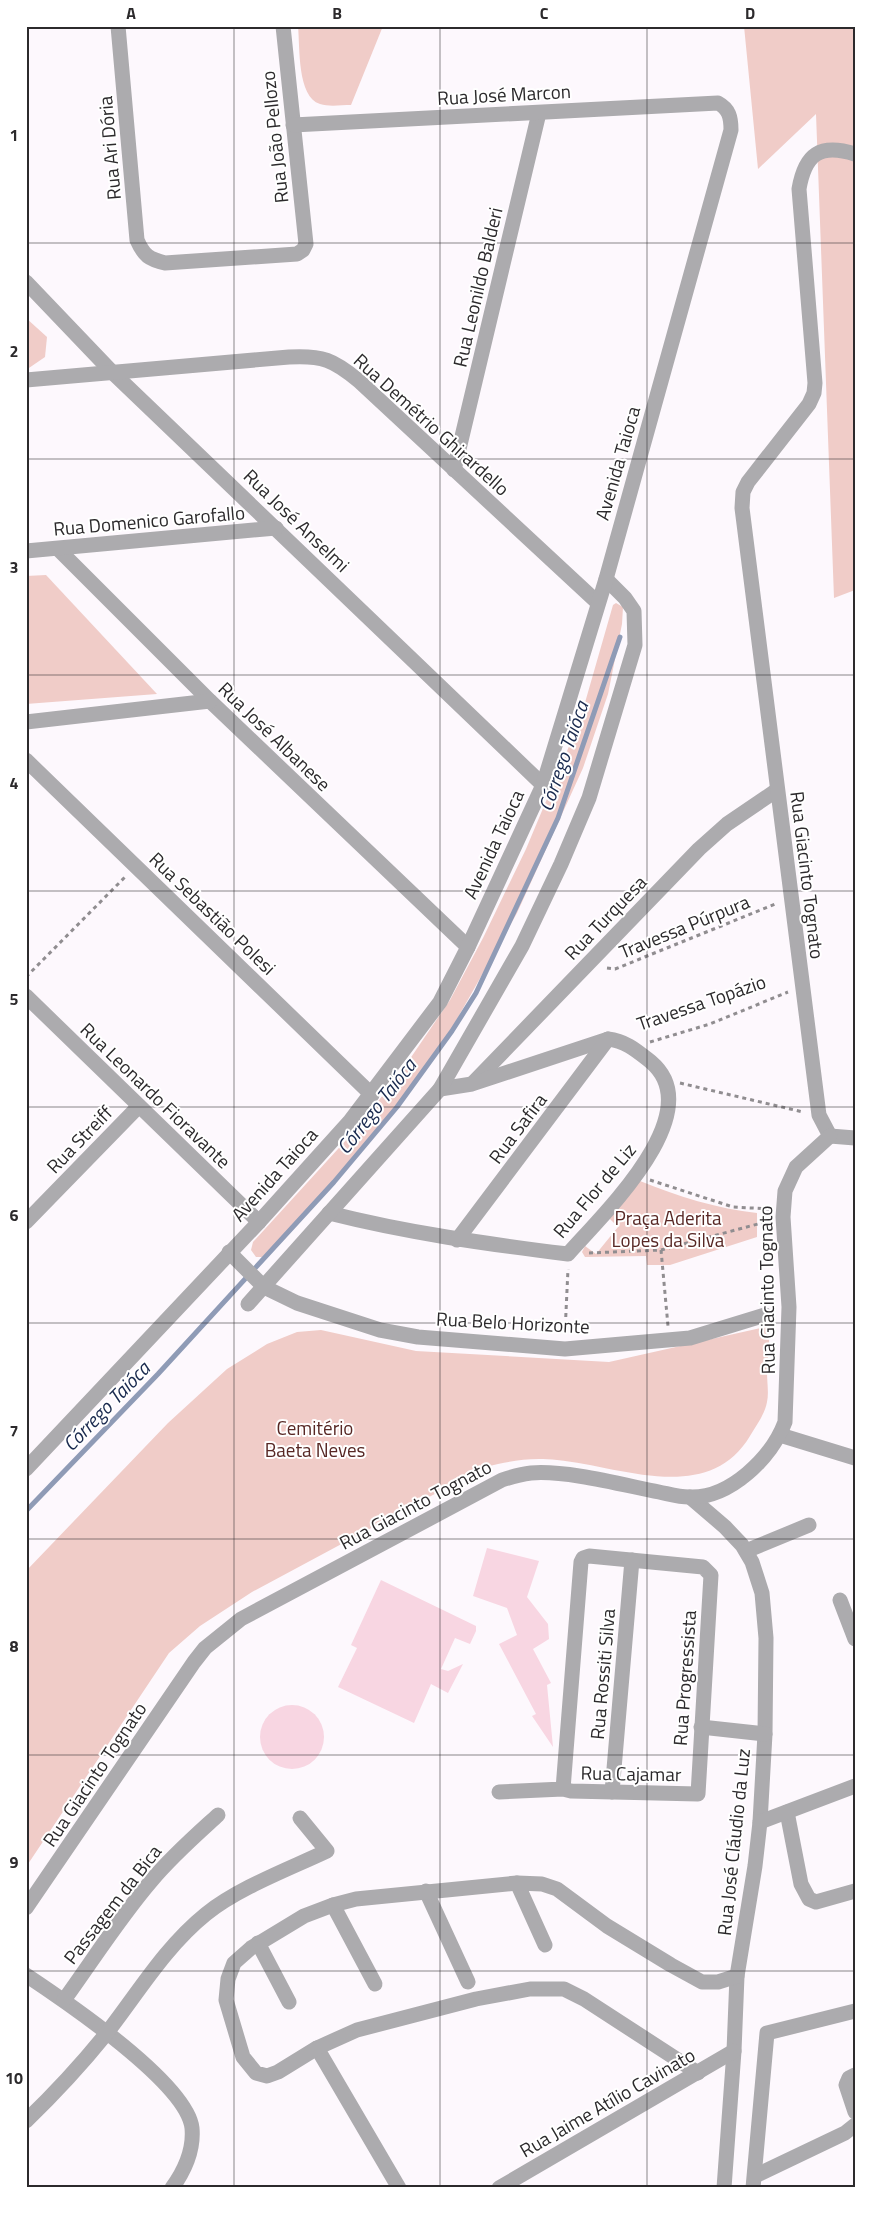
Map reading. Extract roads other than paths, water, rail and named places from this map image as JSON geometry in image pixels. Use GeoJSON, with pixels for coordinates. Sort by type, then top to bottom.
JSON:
{"type":"FeatureCollection","features":[{"type":"Feature","properties":{"kind":"street","name":"Rua Ari Dória"},"geometry":{"type":"LineString","coordinates":[[118,26],[137,240],[142,252],[152,259],[165,263],[297,254],[303,250],[306,244]]}},
{"type":"Feature","properties":{"kind":"street","name":"Rua João Pellozo"},"geometry":{"type":"LineString","coordinates":[[283,26],[306,244]]}},
{"type":"Feature","properties":{"kind":"street","name":"Rua José Marcon"},"geometry":{"type":"LineString","coordinates":[[292,125],[718,103]]}},
{"type":"Feature","properties":{"kind":"street","name":"Avenida Taioca"},"geometry":{"type":"LineString","coordinates":[[26,1469],[259,1222],[372,1095],[440,1002],[468,947],[543,785],[606,579],[731,130],[731,120],[726,108],[718,103]]}},
{"type":"Feature","properties":{"kind":"street","name":"Rua Leonildo Balderi"},"geometry":{"type":"LineString","coordinates":[[454,470],[539,113]]}},
{"type":"Feature","properties":{"kind":"street","name":"Rua Giacinto Tognato"},"geometry":{"type":"LineString","coordinates":[[26,1908],[194,1662],[205,1648],[241,1619],[502,1480],[532,1473],[564,1475],[690,1497],[713,1493],[742,1478],[765,1456],[780,1435],[785,1422],[789,1307],[783,1214],[785,1191],[796,1166],[830,1136],[819,1116],[742,508],[743,492],[748,482],[809,404],[814,394],[815,383],[798,189],[801,172],[807,160],[824,151],[842,150],[855,154]]}},
{"type":"Feature","properties":{"kind":"street","name":"Rua José Anselmi"},"geometry":{"type":"LineString","coordinates":[[26,282],[112,372],[543,785]]}},
{"type":"Feature","properties":{"kind":"street","name":"Rua Demétrio Ghirardello"},"geometry":{"type":"LineString","coordinates":[[26,380],[289,357],[310,356],[327,359],[342,367],[359,381],[598,604]]}},
{"type":"Feature","properties":{"kind":"street","name":"Rua Domenico Garofallo"},"geometry":{"type":"LineString","coordinates":[[26,552],[276,528]]}},
{"type":"Feature","properties":{"kind":"street","name":"Rua José Albanese"},"geometry":{"type":"LineString","coordinates":[[58,549],[210,701],[468,947]]}},
{"type":"Feature","properties":{"kind":"street"},"geometry":{"type":"LineString","coordinates":[[248,1304],[259,1283],[329,1213],[440,1089],[522,946],[561,864],[589,798],[635,645],[634,611],[625,598],[606,579]]}},
{"type":"Feature","properties":{"kind":"street"},"geometry":{"type":"LineString","coordinates":[[26,722],[210,701]]}},
{"type":"Feature","properties":{"kind":"street","name":"Rua Sebastião Polesi"},"geometry":{"type":"LineString","coordinates":[[26,760],[372,1095]]}},
{"type":"Feature","properties":{"kind":"street","name":"Rua Turquesa"},"geometry":{"type":"LineString","coordinates":[[472,1084],[700,849],[727,824],[777,790]]}},
{"type":"Feature","properties":{"kind":"street","name":"Rua Leonardo Fioravante"},"geometry":{"type":"LineString","coordinates":[[26,996],[259,1222]]}},
{"type":"Feature","properties":{"kind":"street"},"geometry":{"type":"LineString","coordinates":[[440,1089],[472,1084],[608,1039]]}},
{"type":"Feature","properties":{"kind":"street","name":"Travessa Topázio"},"geometry":{"type":"LineString","coordinates":[[608,1039],[620,1040],[633,1047]]}},
{"type":"Feature","properties":{"kind":"street","name":"Rua Safira"},"geometry":{"type":"LineString","coordinates":[[457,1240],[608,1039]]}},
{"type":"Feature","properties":{"kind":"street","name":"Rua Flor de Liz"},"geometry":{"type":"LineString","coordinates":[[329,1213],[378,1226],[457,1240],[568,1254],[637,1173],[653,1152],[663,1130],[668,1111],[664,1080],[656,1066],[633,1047]]}},
{"type":"Feature","properties":{"kind":"street","name":"Rua Streiff"},"geometry":{"type":"LineString","coordinates":[[26,1222],[140,1106]]}},
{"type":"Feature","properties":{"kind":"street"},"geometry":{"type":"LineString","coordinates":[[830,1136],[855,1138]]}},
{"type":"Feature","properties":{"kind":"street","name":"Rua Belo Horizonte"},"geometry":{"type":"LineString","coordinates":[[230,1252],[259,1283],[296,1303],[380,1330],[418,1337],[565,1348],[690,1338],[765,1315]]}},
{"type":"Feature","properties":{"kind":"street"},"geometry":{"type":"LineString","coordinates":[[780,1435],[855,1458]]}},
{"type":"Feature","properties":{"kind":"street","name":"Rua José Cláudio da Luz"},"geometry":{"type":"LineString","coordinates":[[690,1497],[725,1527],[746,1551],[752,1562],[762,1594],[766,1638],[765,1734],[760,1822],[755,1866],[737,1976],[734,2051],[724,2188]]}},
{"type":"Feature","properties":{"kind":"street"},"geometry":{"type":"LineString","coordinates":[[746,1551],[809,1525]]}},
{"type":"Feature","properties":{"kind":"street"},"geometry":{"type":"LineString","coordinates":[[499,1792],[563,1789],[581,1562],[583,1558],[589,1556],[632,1560]]}},
{"type":"Feature","properties":{"kind":"street","name":"Rua Progressista"},"geometry":{"type":"LineString","coordinates":[[632,1560],[703,1567],[711,1575],[698,1794]]}},
{"type":"Feature","properties":{"kind":"street","name":"Rua Rossiti Silva"},"geometry":{"type":"LineString","coordinates":[[612,1792],[632,1560]]}},
{"type":"Feature","properties":{"kind":"street"},"geometry":{"type":"LineString","coordinates":[[840,1600],[855,1639]]}},
{"type":"Feature","properties":{"kind":"street"},"geometry":{"type":"LineString","coordinates":[[701,1728],[765,1734]]}},
{"type":"Feature","properties":{"kind":"street"},"geometry":{"type":"LineString","coordinates":[[760,1822],[855,1786]]}},
{"type":"Feature","properties":{"kind":"street","name":"Rua Cajamar"},"geometry":{"type":"LineString","coordinates":[[563,1789],[570,1791],[698,1794]]}},
{"type":"Feature","properties":{"kind":"street"},"geometry":{"type":"LineString","coordinates":[[787,1812],[801,1884],[809,1899],[816,1902],[855,1891]]}},
{"type":"Feature","properties":{"kind":"street","name":"Passagem da Bica"},"geometry":{"type":"LineString","coordinates":[[64,2000],[126,1912],[152,1879],[218,1815]]}},
{"type":"Feature","properties":{"kind":"street"},"geometry":{"type":"LineString","coordinates":[[26,2121],[67,2081],[106,2033],[164,1955],[206,1914],[225,1900],[327,1851],[300,1818]]}},
{"type":"Feature","properties":{"kind":"street"},"geometry":{"type":"LineString","coordinates":[[517,1883],[545,1944]]}},
{"type":"Feature","properties":{"kind":"street"},"geometry":{"type":"LineString","coordinates":[[698,2073],[584,1999],[564,1989],[530,1989],[476,1999],[357,2030],[317,2048],[278,2072],[267,2076],[256,2073],[243,2057],[226,2000],[228,1979],[234,1963],[258,1944],[304,1916],[334,1905],[356,1900],[426,1891],[517,1883],[542,1884],[557,1889],[607,1926],[702,1982],[718,1982],[737,1976]]}},
{"type":"Feature","properties":{"kind":"street"},"geometry":{"type":"LineString","coordinates":[[426,1891],[468,1982]]}},
{"type":"Feature","properties":{"kind":"street"},"geometry":{"type":"LineString","coordinates":[[334,1905],[375,1984]]}},
{"type":"Feature","properties":{"kind":"street"},"geometry":{"type":"LineString","coordinates":[[258,1944],[289,2002]]}},
{"type":"Feature","properties":{"kind":"street"},"geometry":{"type":"LineString","coordinates":[[26,1975],[64,2000],[169,2086],[186,2111],[192,2127],[190,2151],[184,2171],[172,2188]]}},
{"type":"Feature","properties":{"kind":"street"},"geometry":{"type":"LineString","coordinates":[[754,2182],[767,2033],[855,2011]]}},
{"type":"Feature","properties":{"kind":"street"},"geometry":{"type":"LineString","coordinates":[[317,2048],[399,2188]]}},
{"type":"Feature","properties":{"kind":"street","name":"Rua Jaime Atílio Cavinato"},"geometry":{"type":"LineString","coordinates":[[499,2188],[734,2051]]}},
{"type":"Feature","properties":{"kind":"street"},"geometry":{"type":"LineString","coordinates":[[854,2109],[846,2084],[849,2078],[855,2074]]}},
{"type":"Feature","properties":{"kind":"street"},"geometry":{"type":"LineString","coordinates":[[754,2182],[845,2133],[855,2125]]}},
{"type":"Feature","properties":{"kind":"waterway","name":"Córrego Taióca"},"geometry":{"type":"LineString","coordinates":[[26,1511],[158,1374],[334,1182],[397,1107],[452,1031],[476,993],[558,818],[620,637]]}},
{"type":"Feature","properties":{"kind":"park label","name":"Praça Aderita Lopes da Silva"},"geometry":{"type":"Point","coordinates":[668,1228]}},
{"type":"Feature","properties":{"kind":"park label","name":"Cemitério Baeta Neves"},"geometry":{"type":"Point","coordinates":[315,1438]}}]}
